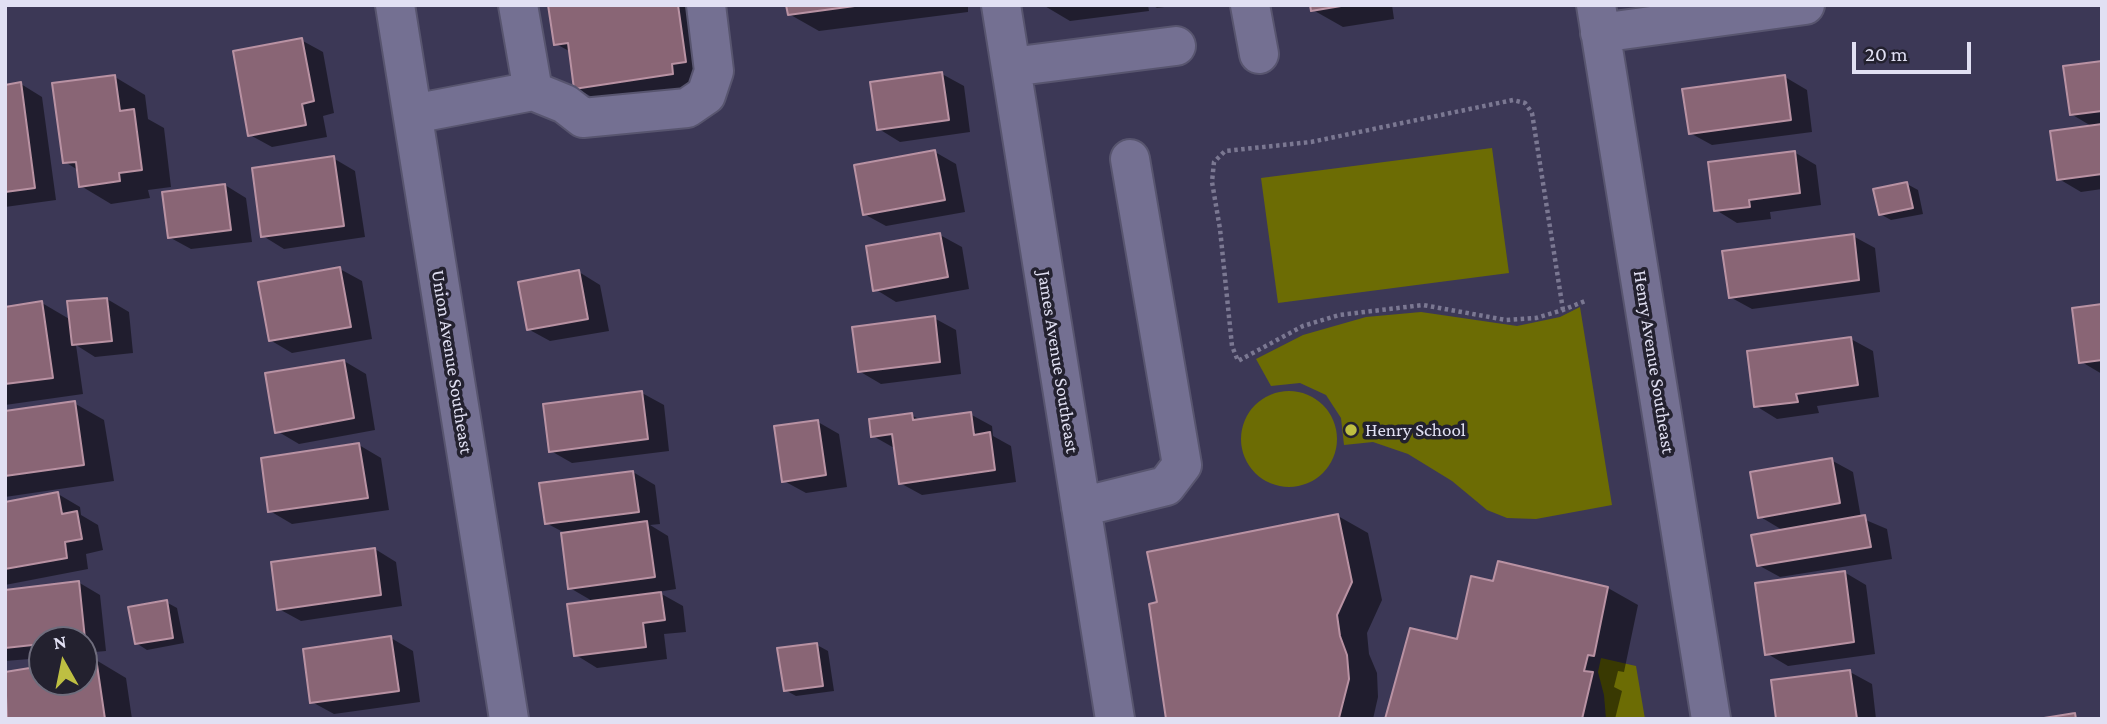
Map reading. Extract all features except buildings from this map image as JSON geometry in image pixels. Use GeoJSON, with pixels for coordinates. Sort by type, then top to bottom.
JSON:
{"type":"FeatureCollection","features":[{"type":"Feature","properties":{"kind":"street","name":"Union Avenue Southeast"},"geometry":{"type":"LineString","coordinates":[[395,5],[509,719]]}},
{"type":"Feature","properties":{"kind":"street"},"geometry":{"type":"LineString","coordinates":[[518,5],[533,91]]}},
{"type":"Feature","properties":{"kind":"street"},"geometry":{"type":"LineString","coordinates":[[413,114],[533,91],[565,104],[583,118],[687,108],[706,95],[714,71],[706,5]]}},
{"type":"Feature","properties":{"kind":"street","name":"James Avenue Southeast"},"geometry":{"type":"LineString","coordinates":[[1001,5],[1115,719]]}},
{"type":"Feature","properties":{"kind":"street"},"geometry":{"type":"LineString","coordinates":[[1250,5],[1259,54]]}},
{"type":"Feature","properties":{"kind":"street"},"geometry":{"type":"LineString","coordinates":[[1598,19],[1805,5]]}},
{"type":"Feature","properties":{"kind":"street","name":"Henry Avenue Southeast"},"geometry":{"type":"LineString","coordinates":[[1598,19],[1712,719]]}},
{"type":"Feature","properties":{"kind":"street"},"geometry":{"type":"LineString","coordinates":[[1011,67],[1176,46]]}},
{"type":"Feature","properties":{"kind":"street"},"geometry":{"type":"LineString","coordinates":[[1081,507],[1166,486],[1182,465],[1130,159]]}},
{"type":"Feature","properties":{"kind":"path"},"geometry":{"type":"LineString","coordinates":[[1563,310],[1532,113],[1525,103],[1513,100],[1311,142],[1224,151],[1214,162],[1212,182],[1220,229],[1232,346],[1238,362],[1303,326],[1339,315],[1423,305],[1506,320],[1536,318],[1563,310],[1585,301]]}},
{"type":"Feature","properties":{"kind":"shaded area"},"geometry":{"type":"Polygon","coordinates":[[[1492,148],[1509,273],[1278,303],[1261,178],[1492,148]]]}},
{"type":"Feature","properties":{"kind":"shaded area"},"geometry":{"type":"Polygon","coordinates":[[[1580,307],[1612,505],[1536,519],[1507,518],[1487,510],[1452,481],[1408,454],[1373,442],[1344,445],[1341,418],[1326,395],[1300,383],[1271,386],[1256,359],[1303,335],[1366,317],[1421,312],[1517,326],[1560,317],[1580,307]]]}},
{"type":"Feature","properties":{"kind":"shaded area"},"geometry":{"type":"Polygon","coordinates":[[[1289,391],[1307,394],[1323,405],[1334,421],[1337,439],[1334,457],[1323,473],[1307,484],[1289,487],[1271,484],[1255,473],[1244,457],[1241,439],[1244,421],[1255,405],[1271,394],[1289,391]]]}},
{"type":"Feature","properties":{"kind":"shaded area"},"geometry":{"type":"Polygon","coordinates":[[[1601,658],[1636,666],[1645,719],[1606,719],[1598,672],[1601,658]]]}},
{"type":"Feature","properties":{"kind":"place","name":"Henry School"},"geometry":{"type":"Point","coordinates":[1351,430]}}]}
